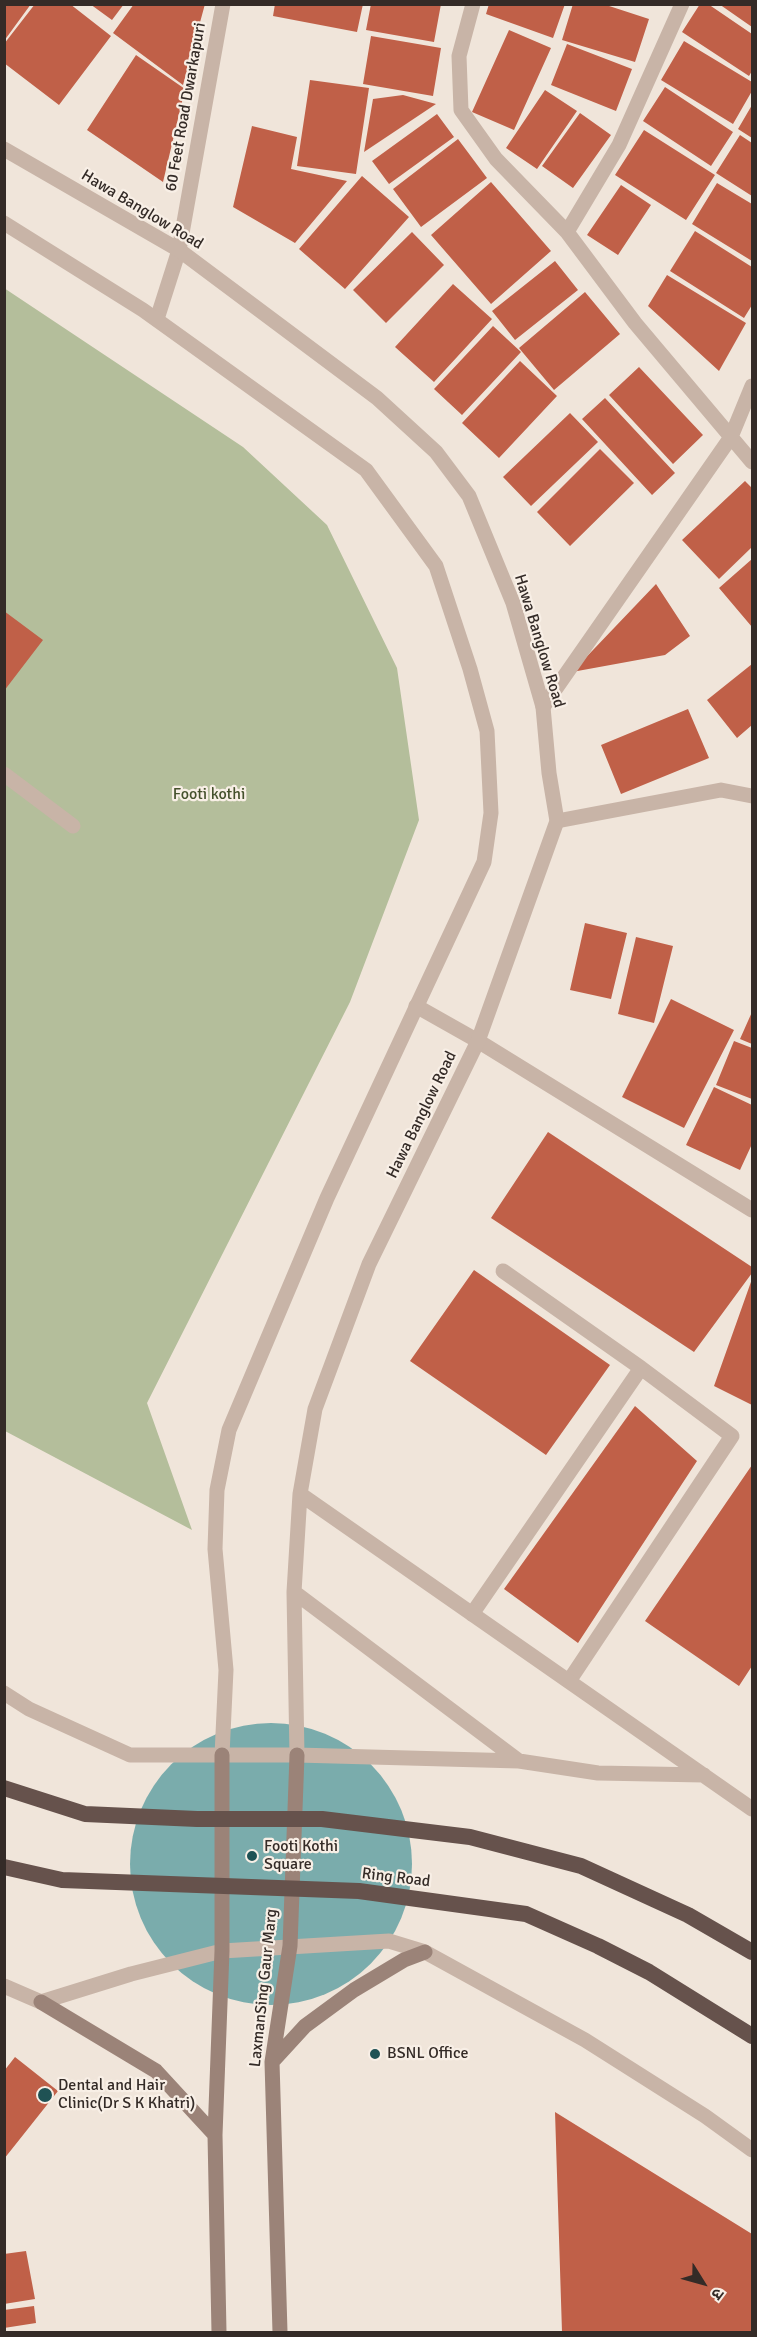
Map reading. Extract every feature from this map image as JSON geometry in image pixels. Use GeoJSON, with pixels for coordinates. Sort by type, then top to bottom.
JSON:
{"type":"FeatureCollection","features":[{"type":"Feature","properties":{"kind":"highway"},"geometry":{"type":"LineString","coordinates":[[4,1788],[85,1814],[197,1819],[322,1819],[470,1837],[582,1866],[688,1915],[753,1952]]}},
{"type":"Feature","properties":{"kind":"highway","name":"Ring Road"},"geometry":{"type":"LineString","coordinates":[[4,1867],[62,1880],[359,1891],[526,1914],[649,1972],[753,2036]]}},
{"type":"Feature","properties":{"kind":"main road"},"geometry":{"type":"LineString","coordinates":[[219,2332],[215,2135],[222,1951],[222,1755]]}},
{"type":"Feature","properties":{"kind":"main road","name":"LaxmanSing Gaur Marg"},"geometry":{"type":"LineString","coordinates":[[280,2332],[272,2062],[290,1946],[297,1755]]}},
{"type":"Feature","properties":{"kind":"main road"},"geometry":{"type":"LineString","coordinates":[[272,2062],[305,2026],[354,1990],[404,1960],[424,1952]]}},
{"type":"Feature","properties":{"kind":"main road"},"geometry":{"type":"LineString","coordinates":[[41,2002],[156,2071],[215,2135]]}},
{"type":"Feature","properties":{"kind":"street","name":"60 Feet Road Dwarkapuri"},"geometry":{"type":"LineString","coordinates":[[157,319],[179,250],[223,4]]}},
{"type":"Feature","properties":{"kind":"street"},"geometry":{"type":"LineString","coordinates":[[472,4],[459,56],[461,110],[496,159],[567,232],[635,323],[753,462]]}},
{"type":"Feature","properties":{"kind":"street"},"geometry":{"type":"LineString","coordinates":[[567,232],[619,145],[682,4]]}},
{"type":"Feature","properties":{"kind":"street","name":"Hawa Banglow Road"},"geometry":{"type":"LineString","coordinates":[[4,150],[179,250],[377,398],[436,452],[469,496],[513,603],[543,707],[549,772],[557,821],[478,1041],[369,1264],[315,1409],[300,1494],[294,1592],[297,1755]]}},
{"type":"Feature","properties":{"kind":"street"},"geometry":{"type":"LineString","coordinates":[[4,223],[157,319],[366,470],[436,566],[470,669],[487,731],[491,813],[484,862],[327,1198],[229,1430],[217,1490],[215,1549],[226,1670],[222,1755]]}},
{"type":"Feature","properties":{"kind":"street"},"geometry":{"type":"LineString","coordinates":[[543,707],[731,437],[753,386]]}},
{"type":"Feature","properties":{"kind":"street"},"geometry":{"type":"LineString","coordinates":[[4,774],[73,826]]}},
{"type":"Feature","properties":{"kind":"street"},"geometry":{"type":"LineString","coordinates":[[557,821],[721,790],[753,796]]}},
{"type":"Feature","properties":{"kind":"street"},"geometry":{"type":"LineString","coordinates":[[416,1006],[478,1041],[753,1210]]}},
{"type":"Feature","properties":{"kind":"street"},"geometry":{"type":"LineString","coordinates":[[503,1271],[641,1368],[732,1436],[569,1681]]}},
{"type":"Feature","properties":{"kind":"street"},"geometry":{"type":"LineString","coordinates":[[472,1614],[641,1368]]}},
{"type":"Feature","properties":{"kind":"street"},"geometry":{"type":"LineString","coordinates":[[300,1494],[753,1809]]}},
{"type":"Feature","properties":{"kind":"street"},"geometry":{"type":"LineString","coordinates":[[294,1592],[519,1761]]}},
{"type":"Feature","properties":{"kind":"street"},"geometry":{"type":"LineString","coordinates":[[4,1693],[29,1709],[130,1755],[297,1755],[519,1761],[598,1773],[704,1775]]}},
{"type":"Feature","properties":{"kind":"street"},"geometry":{"type":"LineString","coordinates":[[4,1986],[41,2002],[131,1974],[222,1951],[389,1941],[424,1952],[585,2040],[705,2116],[753,2150]]}},
{"type":"Feature","properties":{"kind":"green space","name":"Footi kothi"},"geometry":{"type":"Polygon","coordinates":[[[4,288],[243,447],[327,525],[397,668],[419,820],[350,1002],[147,1403],[192,1530],[5,1431],[4,288]]]}},
{"type":"Feature","properties":{"kind":"water"},"geometry":{"type":"Polygon","coordinates":[[[271,1723],[298,1726],[325,1734],[349,1747],[371,1764],[388,1786],[401,1810],[409,1837],[412,1864],[409,1891],[401,1918],[388,1942],[371,1964],[349,1981],[325,1994],[298,2002],[271,2005],[244,2002],[217,1994],[193,1981],[171,1964],[154,1942],[141,1918],[133,1891],[130,1864],[133,1837],[141,1810],[154,1786],[171,1764],[193,1747],[217,1734],[244,1726],[271,1723]]]}},
{"type":"Feature","properties":{"kind":"building"},"geometry":{"type":"Polygon","coordinates":[[[4,4],[31,4],[4,41],[4,4]]]}},
{"type":"Feature","properties":{"kind":"building"},"geometry":{"type":"Polygon","coordinates":[[[35,4],[70,4],[111,36],[59,105],[4,63],[4,44],[35,4]]]}},
{"type":"Feature","properties":{"kind":"building"},"geometry":{"type":"Polygon","coordinates":[[[90,4],[124,4],[112,20],[90,4]]]}},
{"type":"Feature","properties":{"kind":"building"},"geometry":{"type":"Polygon","coordinates":[[[134,4],[205,4],[183,85],[113,33],[134,4]]]}},
{"type":"Feature","properties":{"kind":"building"},"geometry":{"type":"Polygon","coordinates":[[[275,4],[363,4],[357,32],[273,16],[275,4]]]}},
{"type":"Feature","properties":{"kind":"building"},"geometry":{"type":"Polygon","coordinates":[[[371,4],[441,4],[434,42],[366,30],[371,4]]]}},
{"type":"Feature","properties":{"kind":"building"},"geometry":{"type":"Polygon","coordinates":[[[489,4],[565,4],[553,38],[486,14],[489,4]]]}},
{"type":"Feature","properties":{"kind":"building"},"geometry":{"type":"Polygon","coordinates":[[[573,4],[603,4],[649,19],[635,62],[562,40],[573,4]]]}},
{"type":"Feature","properties":{"kind":"building"},"geometry":{"type":"Polygon","coordinates":[[[700,4],[708,4],[752,34],[752,71],[749,76],[682,32],[700,4]]]}},
{"type":"Feature","properties":{"kind":"building"},"geometry":{"type":"Polygon","coordinates":[[[719,4],[752,4],[752,27],[719,4]]]}},
{"type":"Feature","properties":{"kind":"building"},"geometry":{"type":"Polygon","coordinates":[[[509,30],[551,48],[514,130],[472,112],[509,30]]]}},
{"type":"Feature","properties":{"kind":"building"},"geometry":{"type":"Polygon","coordinates":[[[371,36],[441,48],[433,96],[363,84],[371,36]]]}},
{"type":"Feature","properties":{"kind":"building"},"geometry":{"type":"Polygon","coordinates":[[[684,41],[752,82],[752,91],[733,124],[661,80],[684,41]]]}},
{"type":"Feature","properties":{"kind":"building"},"geometry":{"type":"Polygon","coordinates":[[[567,44],[632,69],[616,111],[551,85],[567,44]]]}},
{"type":"Feature","properties":{"kind":"building"},"geometry":{"type":"Polygon","coordinates":[[[136,55],[185,89],[163,182],[87,130],[136,55]]]}},
{"type":"Feature","properties":{"kind":"building"},"geometry":{"type":"Polygon","coordinates":[[[310,80],[369,88],[356,174],[297,166],[310,80]]]}},
{"type":"Feature","properties":{"kind":"building"},"geometry":{"type":"Polygon","coordinates":[[[665,87],[733,132],[711,166],[643,121],[665,87]]]}},
{"type":"Feature","properties":{"kind":"building"},"geometry":{"type":"Polygon","coordinates":[[[545,90],[577,111],[537,169],[506,148],[545,90]]]}},
{"type":"Feature","properties":{"kind":"building"},"geometry":{"type":"Polygon","coordinates":[[[403,95],[436,104],[364,152],[373,99],[403,95]]]}},
{"type":"Feature","properties":{"kind":"building"},"geometry":{"type":"Polygon","coordinates":[[[752,105],[752,138],[738,129],[752,105]]]}},
{"type":"Feature","properties":{"kind":"building"},"geometry":{"type":"Polygon","coordinates":[[[580,113],[611,135],[573,188],[542,166],[580,113]]]}},
{"type":"Feature","properties":{"kind":"building"},"geometry":{"type":"Polygon","coordinates":[[[437,114],[454,137],[389,184],[372,161],[437,114]]]}},
{"type":"Feature","properties":{"kind":"building"},"geometry":{"type":"Polygon","coordinates":[[[252,126],[297,137],[291,169],[347,181],[295,243],[233,207],[252,126]]]}},
{"type":"Feature","properties":{"kind":"building"},"geometry":{"type":"Polygon","coordinates":[[[644,130],[715,175],[686,220],[615,175],[644,130]]]}},
{"type":"Feature","properties":{"kind":"building"},"geometry":{"type":"Polygon","coordinates":[[[740,135],[752,143],[752,196],[716,173],[740,135]]]}},
{"type":"Feature","properties":{"kind":"building"},"geometry":{"type":"Polygon","coordinates":[[[458,139],[487,178],[421,227],[393,189],[458,139]]]}},
{"type":"Feature","properties":{"kind":"building"},"geometry":{"type":"Polygon","coordinates":[[[362,176],[409,217],[345,289],[299,249],[362,176]]]}},
{"type":"Feature","properties":{"kind":"building"},"geometry":{"type":"Polygon","coordinates":[[[491,182],[551,251],[491,304],[431,235],[491,182]]]}},
{"type":"Feature","properties":{"kind":"building"},"geometry":{"type":"Polygon","coordinates":[[[717,183],[752,204],[752,261],[692,224],[717,183]]]}},
{"type":"Feature","properties":{"kind":"building"},"geometry":{"type":"Polygon","coordinates":[[[621,185],[651,205],[618,255],[587,235],[621,185]]]}},
{"type":"Feature","properties":{"kind":"building"},"geometry":{"type":"Polygon","coordinates":[[[695,231],[752,267],[752,305],[744,318],[670,271],[695,231]]]}},
{"type":"Feature","properties":{"kind":"building"},"geometry":{"type":"Polygon","coordinates":[[[412,232],[444,265],[386,323],[353,290],[412,232]]]}},
{"type":"Feature","properties":{"kind":"building"},"geometry":{"type":"Polygon","coordinates":[[[555,261],[578,290],[515,340],[492,311],[555,261]]]}},
{"type":"Feature","properties":{"kind":"building"},"geometry":{"type":"Polygon","coordinates":[[[667,275],[746,323],[719,371],[648,306],[667,275]]]}},
{"type":"Feature","properties":{"kind":"building"},"geometry":{"type":"Polygon","coordinates":[[[453,284],[492,319],[434,382],[395,347],[453,284]]]}},
{"type":"Feature","properties":{"kind":"building"},"geometry":{"type":"Polygon","coordinates":[[[585,292],[620,334],[554,390],[519,348],[585,292]]]}},
{"type":"Feature","properties":{"kind":"building"},"geometry":{"type":"Polygon","coordinates":[[[493,326],[521,352],[462,415],[434,389],[493,326]]]}},
{"type":"Feature","properties":{"kind":"building"},"geometry":{"type":"Polygon","coordinates":[[[520,361],[557,396],[499,458],[462,423],[520,361]]]}},
{"type":"Feature","properties":{"kind":"building"},"geometry":{"type":"Polygon","coordinates":[[[639,367],[703,435],[673,464],[609,395],[639,367]]]}},
{"type":"Feature","properties":{"kind":"building"},"geometry":{"type":"Polygon","coordinates":[[[605,398],[675,473],[652,495],[582,419],[605,398]]]}},
{"type":"Feature","properties":{"kind":"building"},"geometry":{"type":"Polygon","coordinates":[[[570,413],[598,442],[531,506],[503,477],[570,413]]]}},
{"type":"Feature","properties":{"kind":"building"},"geometry":{"type":"Polygon","coordinates":[[[600,449],[634,483],[570,546],[537,512],[600,449]]]}},
{"type":"Feature","properties":{"kind":"building"},"geometry":{"type":"Polygon","coordinates":[[[745,481],[752,488],[752,547],[719,579],[682,540],[745,481]]]}},
{"type":"Feature","properties":{"kind":"building"},"geometry":{"type":"Polygon","coordinates":[[[752,559],[752,627],[719,588],[752,559]]]}},
{"type":"Feature","properties":{"kind":"building"},"geometry":{"type":"Polygon","coordinates":[[[656,584],[690,636],[665,655],[572,672],[656,584]]]}},
{"type":"Feature","properties":{"kind":"building"},"geometry":{"type":"Polygon","coordinates":[[[4,611],[43,640],[4,691],[4,611]]]}},
{"type":"Feature","properties":{"kind":"building"},"geometry":{"type":"Polygon","coordinates":[[[752,664],[752,725],[737,738],[707,700],[752,664]]]}},
{"type":"Feature","properties":{"kind":"building"},"geometry":{"type":"Polygon","coordinates":[[[688,709],[709,758],[621,794],[601,745],[688,709]]]}},
{"type":"Feature","properties":{"kind":"building"},"geometry":{"type":"Polygon","coordinates":[[[585,923],[627,933],[611,999],[570,990],[585,923]]]}},
{"type":"Feature","properties":{"kind":"building"},"geometry":{"type":"Polygon","coordinates":[[[636,937],[673,946],[654,1023],[618,1014],[636,937]]]}},
{"type":"Feature","properties":{"kind":"building"},"geometry":{"type":"Polygon","coordinates":[[[671,999],[734,1030],[684,1128],[622,1097],[671,999]]]}},
{"type":"Feature","properties":{"kind":"building"},"geometry":{"type":"Polygon","coordinates":[[[752,1012],[752,1044],[740,1039],[752,1012]]]}},
{"type":"Feature","properties":{"kind":"building"},"geometry":{"type":"Polygon","coordinates":[[[734,1041],[752,1048],[752,1099],[716,1085],[734,1041]]]}},
{"type":"Feature","properties":{"kind":"building"},"geometry":{"type":"Polygon","coordinates":[[[714,1087],[752,1105],[752,1144],[740,1170],[686,1145],[714,1087]]]}},
{"type":"Feature","properties":{"kind":"building"},"geometry":{"type":"Polygon","coordinates":[[[548,1132],[752,1267],[752,1273],[694,1352],[491,1218],[548,1132]]]}},
{"type":"Feature","properties":{"kind":"building"},"geometry":{"type":"Polygon","coordinates":[[[474,1270],[610,1365],[546,1455],[410,1361],[474,1270]]]}},
{"type":"Feature","properties":{"kind":"building"},"geometry":{"type":"Polygon","coordinates":[[[752,1279],[752,1405],[714,1386],[752,1279]]]}},
{"type":"Feature","properties":{"kind":"building"},"geometry":{"type":"Polygon","coordinates":[[[635,1406],[697,1461],[578,1643],[504,1589],[635,1406]]]}},
{"type":"Feature","properties":{"kind":"building"},"geometry":{"type":"Polygon","coordinates":[[[752,1465],[752,1666],[739,1686],[645,1621],[752,1465]]]}},
{"type":"Feature","properties":{"kind":"building"},"geometry":{"type":"Polygon","coordinates":[[[15,2057],[58,2091],[4,2159],[4,2071],[15,2057]]]}},
{"type":"Feature","properties":{"kind":"building"},"geometry":{"type":"Polygon","coordinates":[[[555,2112],[752,2234],[752,2332],[562,2332],[555,2112]]]}},
{"type":"Feature","properties":{"kind":"building"},"geometry":{"type":"Polygon","coordinates":[[[26,2251],[35,2299],[4,2304],[4,2254],[26,2251]]]}},
{"type":"Feature","properties":{"kind":"building"},"geometry":{"type":"Polygon","coordinates":[[[34,2306],[36,2323],[4,2328],[4,2310],[34,2306]]]}},
{"type":"Feature","properties":{"kind":"place","name":"Footi Kothi Square"},"geometry":{"type":"Point","coordinates":[252,1856]}},
{"type":"Feature","properties":{"kind":"place","name":"BSNL Office"},"geometry":{"type":"Point","coordinates":[375,2054]}},
{"type":"Feature","properties":{"kind":"place","name":"Dental and Hair Clinic(Dr S K Khatri)"},"geometry":{"type":"Point","coordinates":[45,2095]}}]}
